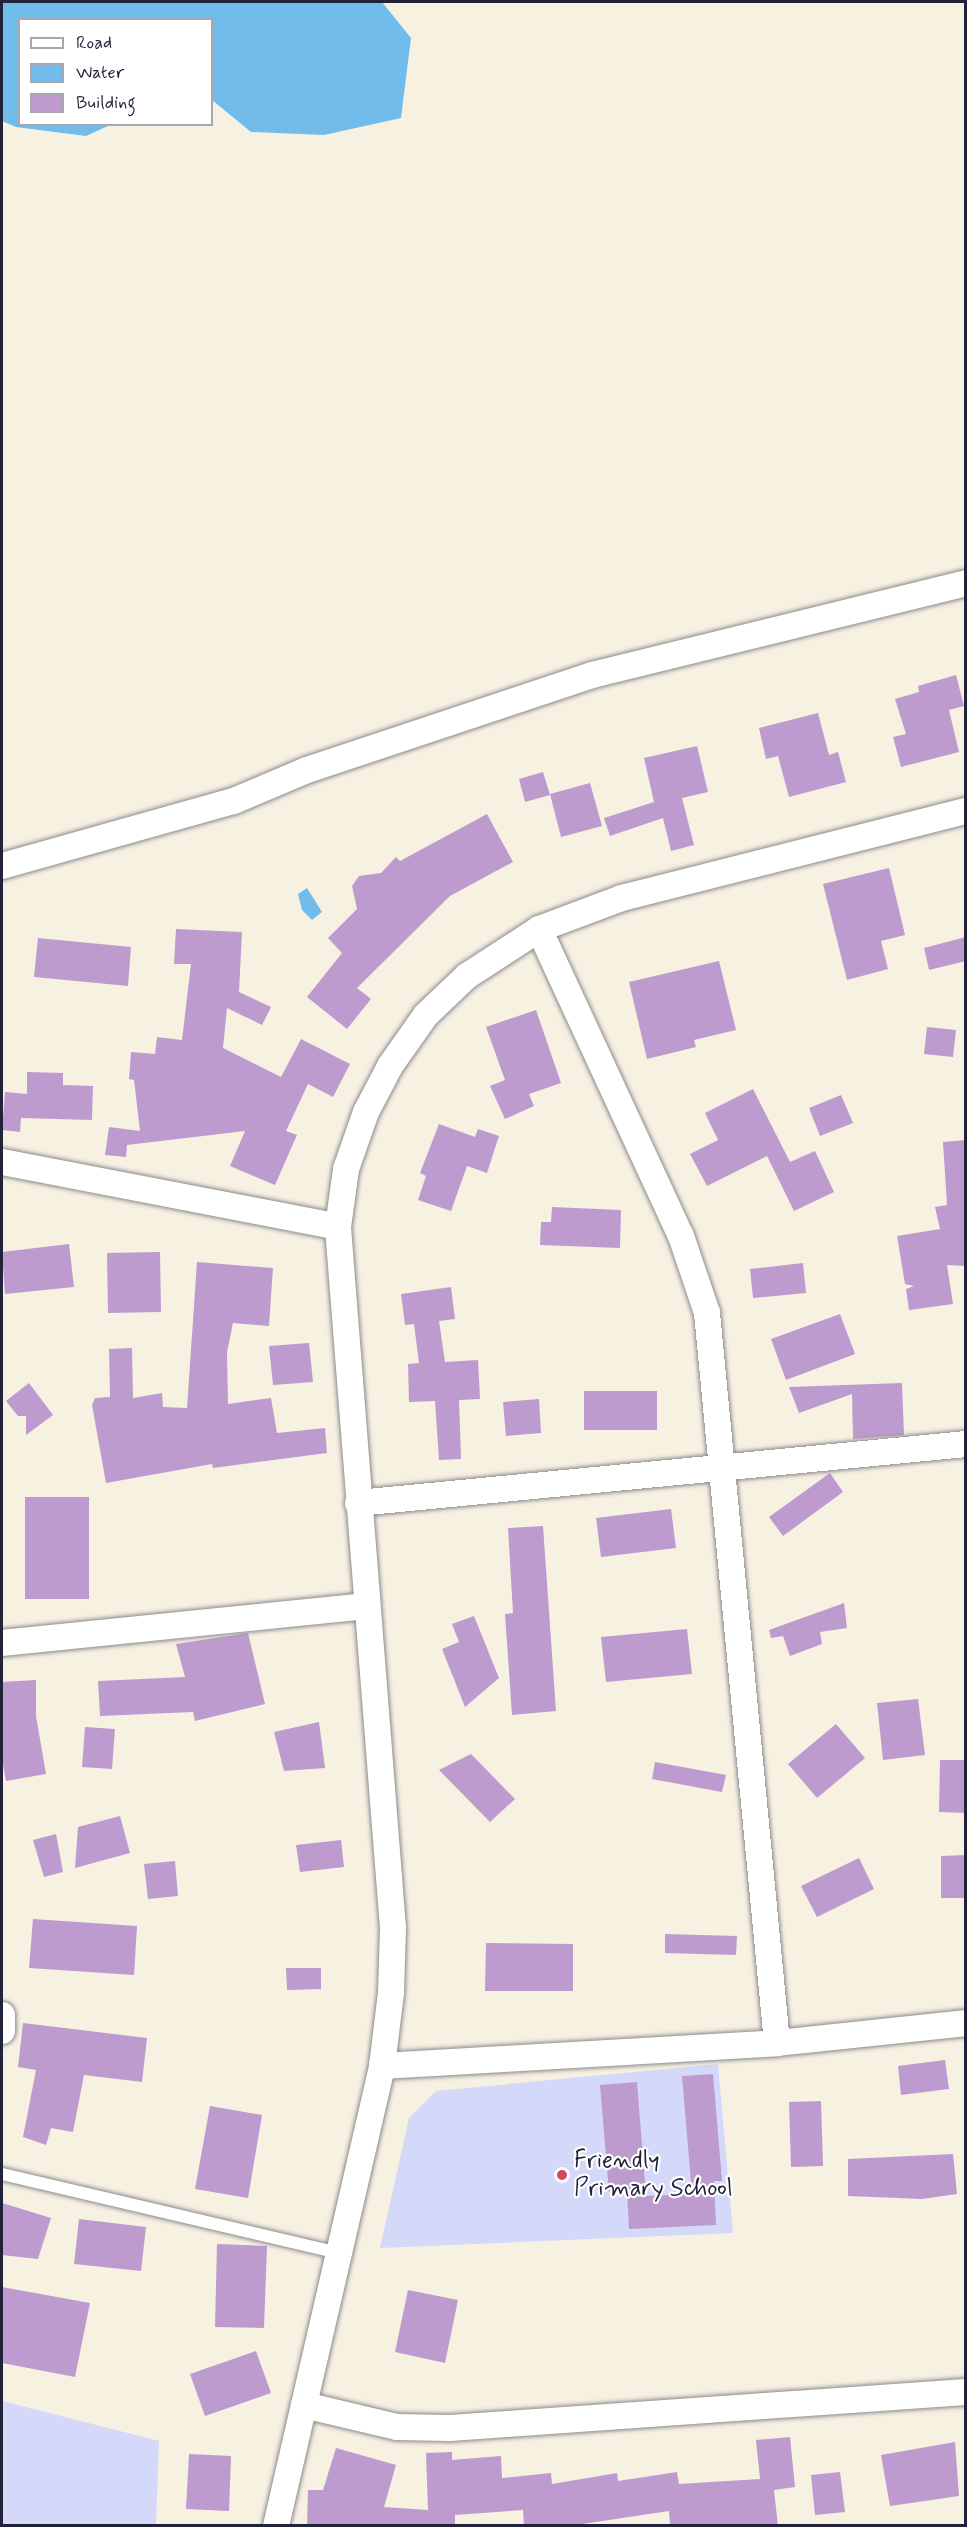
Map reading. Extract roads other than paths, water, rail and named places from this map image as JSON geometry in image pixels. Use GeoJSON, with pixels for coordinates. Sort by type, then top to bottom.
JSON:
{"type":"FeatureCollection","features":[{"type":"Feature","properties":{"kind":"street"},"geometry":{"type":"LineString","coordinates":[[2,866],[234,801],[307,770],[592,675],[966,584]]}},
{"type":"Feature","properties":{"kind":"street"},"geometry":{"type":"LineString","coordinates":[[276,2526],[382,2066],[391,1993],[393,1928],[338,1227],[346,1169],[366,1112],[390,1066],[426,1015],[467,976],[539,929],[622,898],[964,817]]}},
{"type":"Feature","properties":{"kind":"street"},"geometry":{"type":"LineString","coordinates":[[539,929],[681,1236],[707,1314],[777,2043]]}},
{"type":"Feature","properties":{"kind":"street"},"geometry":{"type":"LineString","coordinates":[[2,1162],[338,1227]]}},
{"type":"Feature","properties":{"kind":"street"},"geometry":{"type":"LineString","coordinates":[[358,1503],[966,1444]]}},
{"type":"Feature","properties":{"kind":"street"},"geometry":{"type":"LineString","coordinates":[[2,1642],[366,1606]]}},
{"type":"Feature","properties":{"kind":"street"},"geometry":{"type":"LineString","coordinates":[[2,2015],[2,2031]]}},
{"type":"Feature","properties":{"kind":"street"},"geometry":{"type":"LineString","coordinates":[[382,2066],[777,2043],[966,2023]]}},
{"type":"Feature","properties":{"kind":"street"},"geometry":{"type":"LineString","coordinates":[[304,2405],[397,2427],[450,2428],[966,2392]]}},
{"type":"Feature","properties":{"kind":"lane"},"geometry":{"type":"LineString","coordinates":[[2,2174],[339,2253]]}},
{"type":"Feature","properties":{"kind":"water"},"geometry":{"type":"Polygon","coordinates":[[[2,2],[382,2],[411,38],[401,118],[324,135],[251,132],[213,101],[213,18],[18,18],[18,126],[108,126],[86,136],[16,127],[2,121],[2,2]]]}},
{"type":"Feature","properties":{"kind":"water"},"geometry":{"type":"Polygon","coordinates":[[[307,888],[322,912],[312,920],[302,910],[298,894],[307,888]]]}},
{"type":"Feature","properties":{"kind":"place","name":"Friendly Primary School"},"geometry":{"type":"Point","coordinates":[562,2175]}}]}
